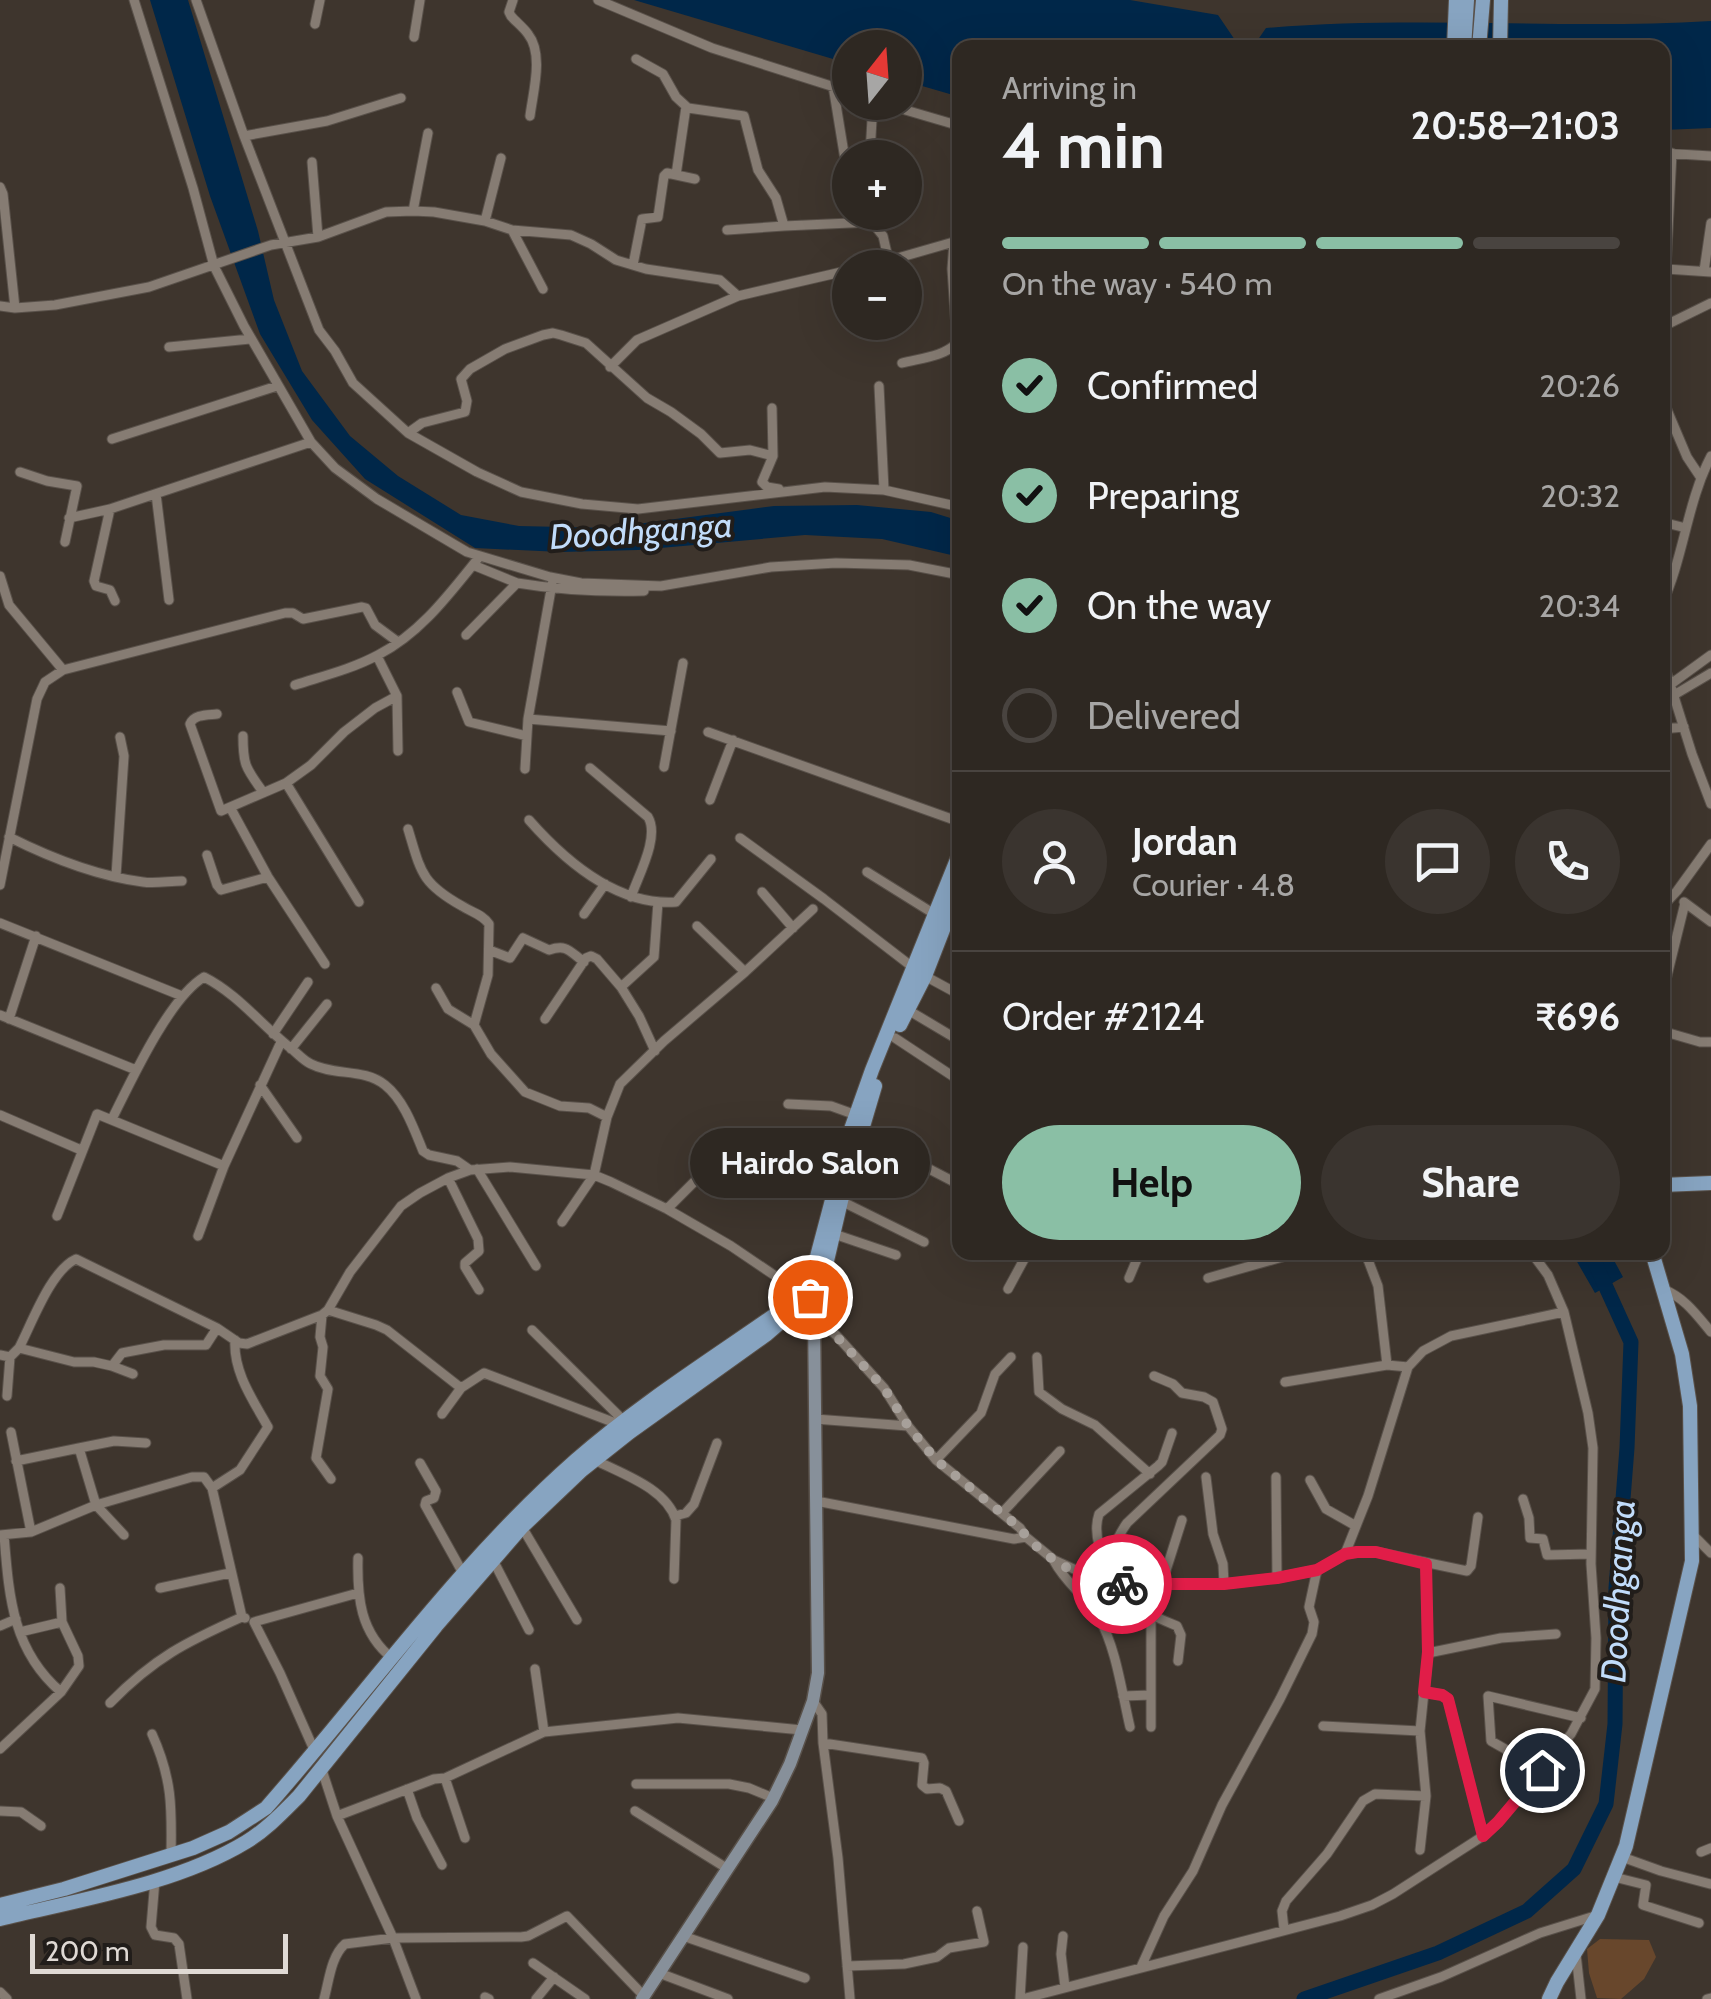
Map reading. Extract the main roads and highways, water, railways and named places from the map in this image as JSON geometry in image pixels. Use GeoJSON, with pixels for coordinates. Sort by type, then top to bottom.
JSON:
{"type":"FeatureCollection","features":[{"type":"Feature","properties":{"kind":"main road"},"geometry":{"type":"LineString","coordinates":[[1500,40],[1501,0]]}},
{"type":"Feature","properties":{"kind":"main road"},"geometry":{"type":"LineString","coordinates":[[1457,40],[1470,5]]}},
{"type":"Feature","properties":{"kind":"main road"},"geometry":{"type":"LineString","coordinates":[[1465,40],[1470,5]]}},
{"type":"Feature","properties":{"kind":"main road"},"geometry":{"type":"LineString","coordinates":[[1470,5],[1477,40]]}},
{"type":"Feature","properties":{"kind":"main road"},"geometry":{"type":"LineString","coordinates":[[0,1919],[172,1875],[244,1843],[274,1822],[522,1527],[630,1432],[794,1312],[814,1268],[872,1070],[948,916]]}},
{"type":"Feature","properties":{"kind":"main road"},"geometry":{"type":"LineString","coordinates":[[0,1905],[171,1854],[229,1832],[266,1808],[515,1518],[620,1422],[805,1291],[826,1265],[876,1085],[920,972]]}},
{"type":"Feature","properties":{"kind":"main road"},"geometry":{"type":"LineString","coordinates":[[1670,1185],[1711,1183]]}},
{"type":"Feature","properties":{"kind":"main road"},"geometry":{"type":"LineString","coordinates":[[1549,1999],[1598,1914],[1626,1846],[1692,1560],[1690,1406],[1682,1354],[1654,1260]]}},
{"type":"Feature","properties":{"kind":"main road"},"geometry":{"type":"LineString","coordinates":[[643,1997],[773,1798],[813,1701],[818,1673],[814,1321],[805,1291]]}},
{"type":"Feature","properties":{"kind":"main road"},"geometry":{"type":"LineString","coordinates":[[794,1312],[814,1321]]}},
{"type":"Feature","properties":{"kind":"water"},"geometry":{"type":"Polygon","coordinates":[[[150,0],[188,0],[258,231],[274,300],[302,371],[350,436],[398,476],[461,515],[519,526],[607,528],[774,506],[857,505],[931,512],[952,519],[952,555],[882,539],[805,535],[638,550],[475,548],[365,479],[312,420],[260,334],[210,196],[150,0]]]}},
{"type":"Feature","properties":{"kind":"water"},"geometry":{"type":"Polygon","coordinates":[[[634,0],[1130,0],[1218,15],[1235,40],[952,40],[952,95],[922,86],[922,30],[832,30],[832,59],[634,0]]]}},
{"type":"Feature","properties":{"kind":"water"},"geometry":{"type":"Polygon","coordinates":[[[1711,21],[1711,128],[1670,130],[1670,40],[1258,40],[1266,28],[1322,24],[1711,21]]]}},
{"type":"Feature","properties":{"kind":"water"},"geometry":{"type":"Polygon","coordinates":[[[1576,1260],[1614,1260],[1623,1277],[1595,1293],[1576,1260]]]}},
{"type":"Feature","properties":{"kind":"waterway","name":"Doodhganga"},"geometry":{"type":"LineString","coordinates":[[1304,1999],[1438,1953],[1527,1911],[1574,1869],[1606,1804],[1615,1724],[1616,1588],[1631,1342],[1594,1260]]}},
{"type":"Feature","properties":{"kind":"place","name":"Hairdo Salon"},"geometry":{"type":"Point","coordinates":[810,1297]}}]}
